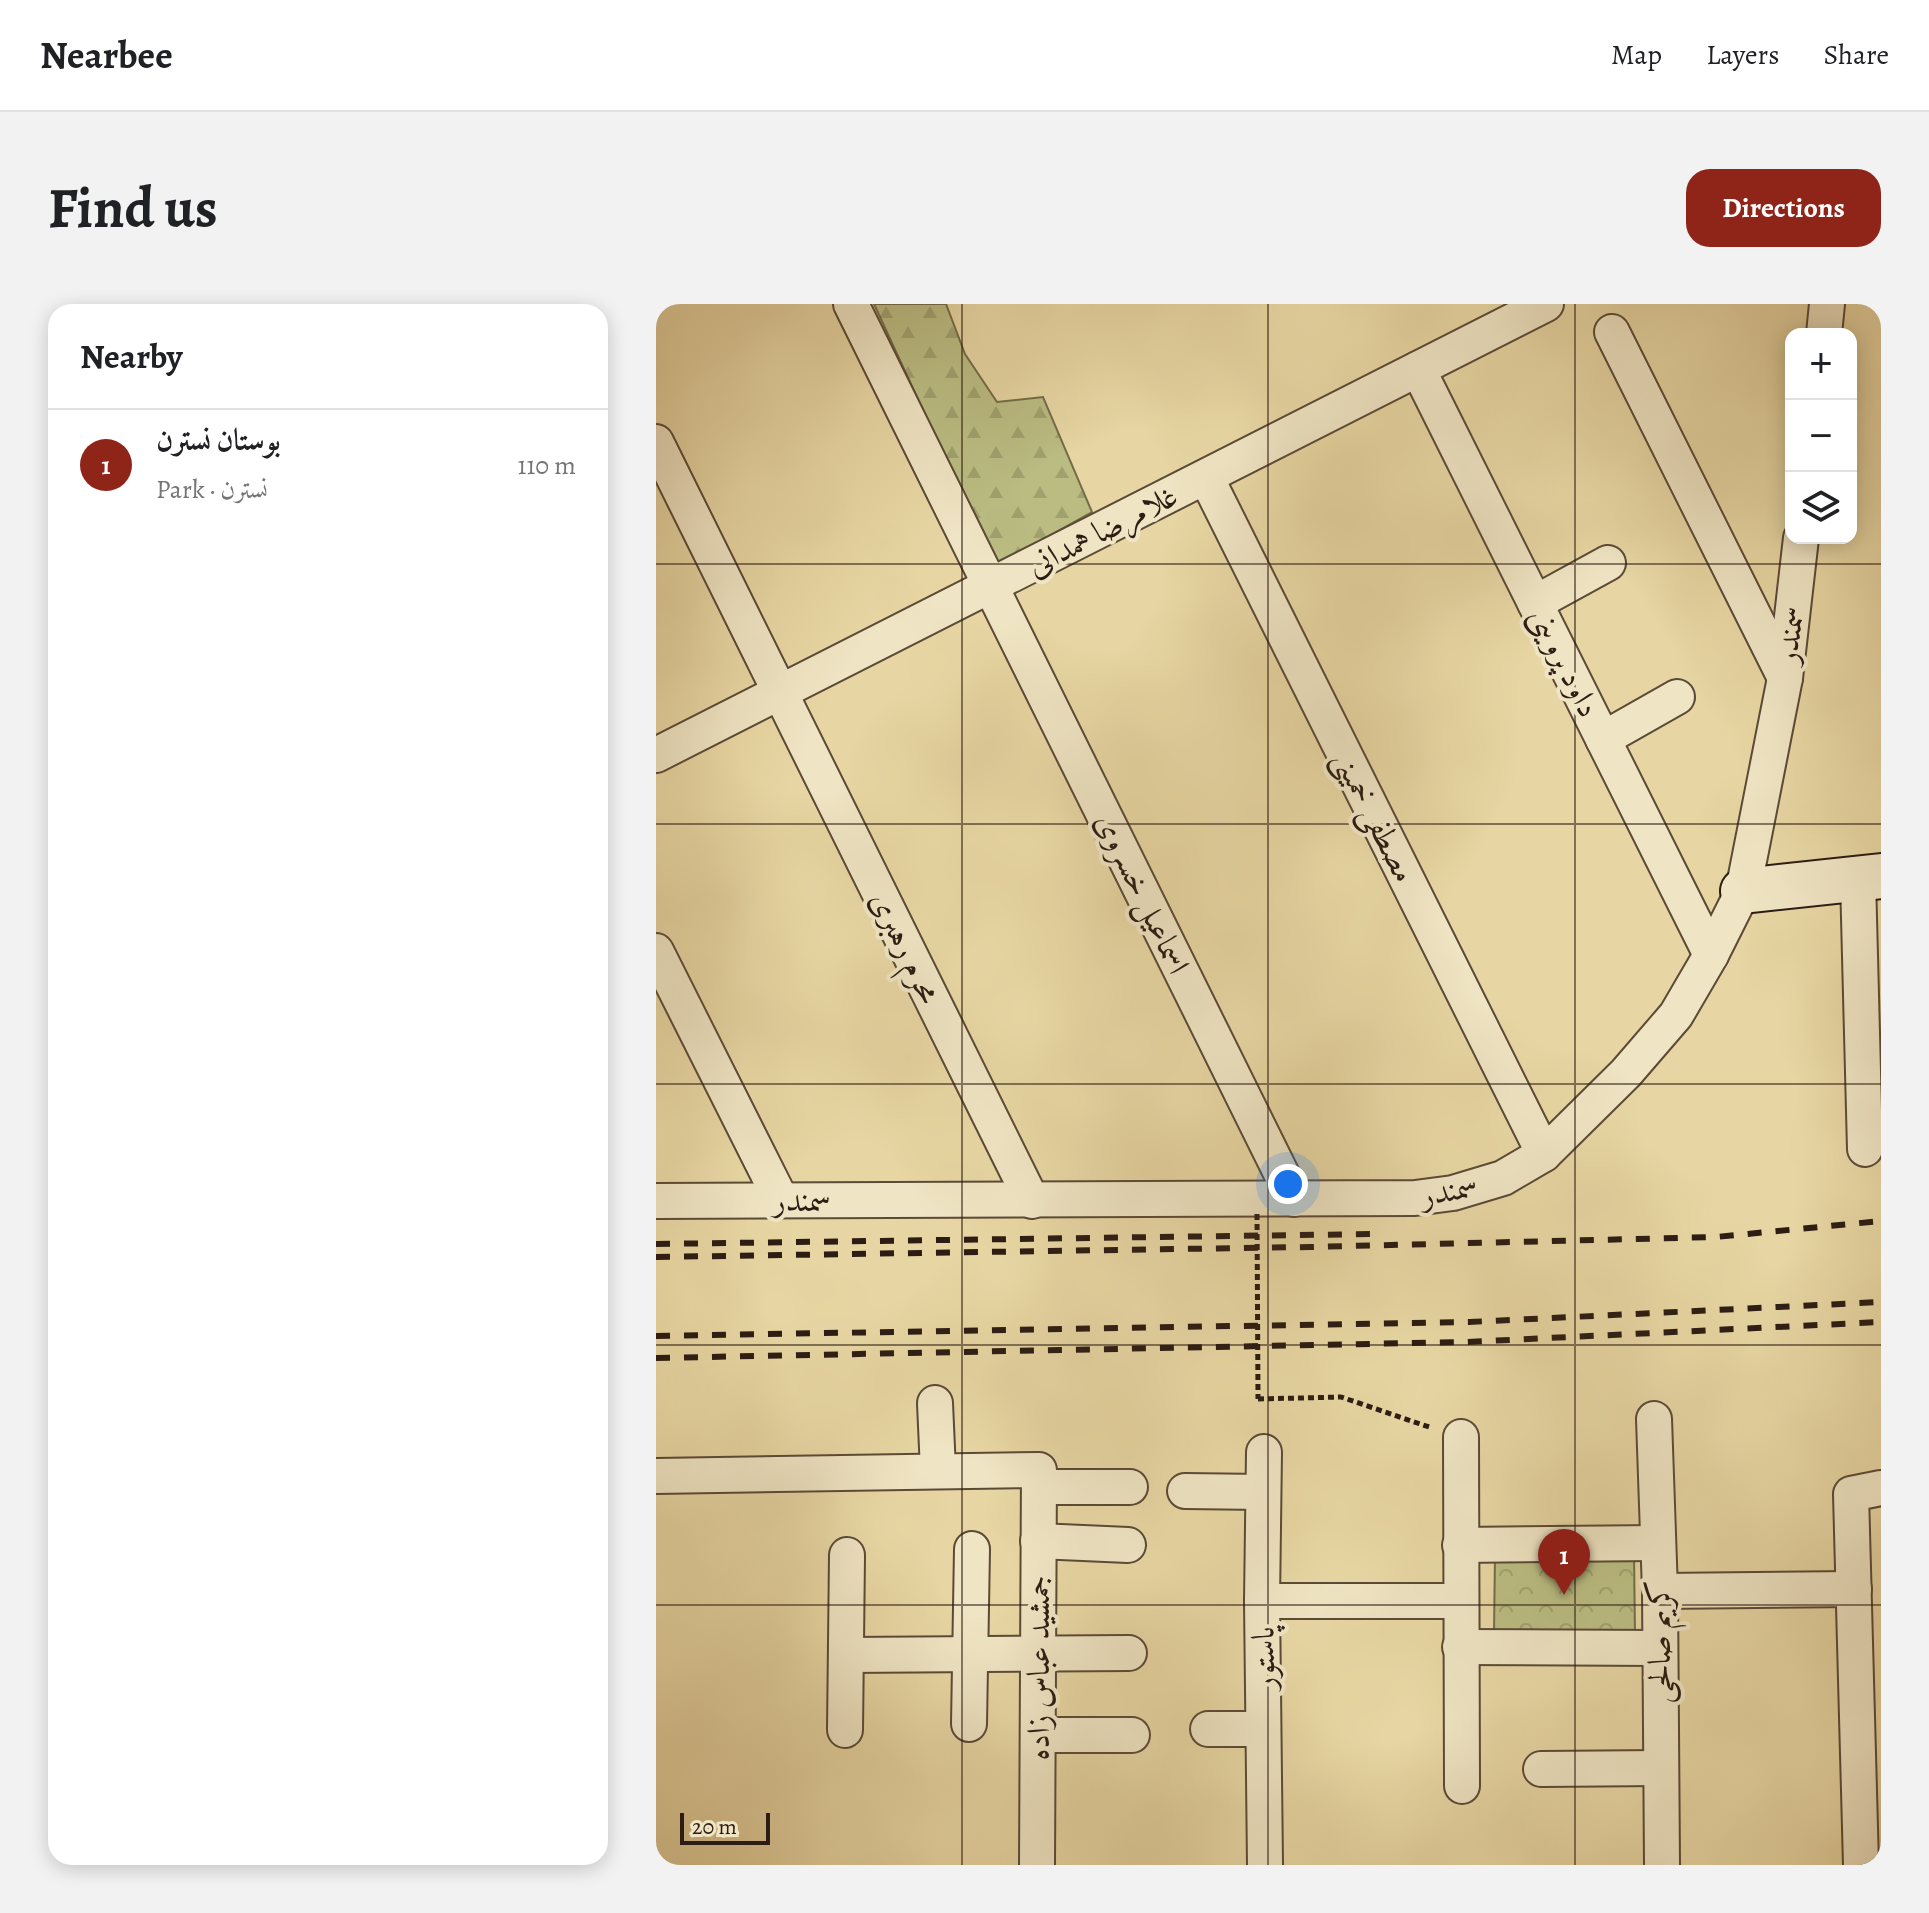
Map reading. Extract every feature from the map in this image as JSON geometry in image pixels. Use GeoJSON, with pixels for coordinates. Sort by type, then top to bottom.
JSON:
{"type":"FeatureCollection","features":[{"type":"Feature","properties":{"kind":"street","name":"اسماعیل خسروی"},"geometry":{"type":"LineString","coordinates":[[851,304],[1294,1199]]}},
{"type":"Feature","properties":{"kind":"street","name":"غلامرضا همدانی"},"geometry":{"type":"LineString","coordinates":[[656,755],[1546,304]]}},
{"type":"Feature","properties":{"kind":"street"},"geometry":{"type":"LineString","coordinates":[[1825,328],[1827,304]]}},
{"type":"Feature","properties":{"kind":"street"},"geometry":{"type":"LineString","coordinates":[[1612,332],[1785,678]]}},
{"type":"Feature","properties":{"kind":"street","name":"داود پروینی"},"geometry":{"type":"LineString","coordinates":[[1418,369],[1711,955]]}},
{"type":"Feature","properties":{"kind":"street","name":"محرم رهبری"},"geometry":{"type":"LineString","coordinates":[[656,442],[1032,1201]]}},
{"type":"Feature","properties":{"kind":"street","name":"مصطفی خمینی"},"geometry":{"type":"LineString","coordinates":[[1206,477],[1544,1154]]}},
{"type":"Feature","properties":{"kind":"street","name":"سمندر"},"geometry":{"type":"LineString","coordinates":[[656,1201],[1415,1198],[1453,1193],[1503,1178],[1544,1154],[1626,1073],[1676,1015],[1743,891],[1785,678],[1800,544]]}},
{"type":"Feature","properties":{"kind":"street"},"geometry":{"type":"LineString","coordinates":[[1535,603],[1608,563]]}},
{"type":"Feature","properties":{"kind":"street"},"geometry":{"type":"LineString","coordinates":[[1603,739],[1677,697]]}},
{"type":"Feature","properties":{"kind":"street"},"geometry":{"type":"LineString","coordinates":[[1743,891],[1869,877],[1865,1149]]}},
{"type":"Feature","properties":{"kind":"street"},"geometry":{"type":"LineString","coordinates":[[656,951],[781,1200]]}},
{"type":"Feature","properties":{"kind":"street"},"geometry":{"type":"LineString","coordinates":[[935,1403],[938,1471]]}},
{"type":"Feature","properties":{"kind":"street","name":"کریم صالحی"},"geometry":{"type":"LineString","coordinates":[[1654,1419],[1660,1591],[1658,1648],[1662,1865]]}},
{"type":"Feature","properties":{"kind":"street"},"geometry":{"type":"LineString","coordinates":[[1461,1437],[1462,1786]]}},
{"type":"Feature","properties":{"kind":"street","name":"پاستور"},"geometry":{"type":"LineString","coordinates":[[1264,1452],[1265,1865]]}},
{"type":"Feature","properties":{"kind":"street"},"geometry":{"type":"LineString","coordinates":[[656,1476],[938,1471],[1130,1487]]}},
{"type":"Feature","properties":{"kind":"street","name":"جمشید عباس زاده"},"geometry":{"type":"LineString","coordinates":[[1037,1865],[1039,1478]]}},
{"type":"Feature","properties":{"kind":"street"},"geometry":{"type":"LineString","coordinates":[[1185,1491],[1263,1492]]}},
{"type":"Feature","properties":{"kind":"street"},"geometry":{"type":"LineString","coordinates":[[1861,1865],[1854,1589],[1866,1491]]}},
{"type":"Feature","properties":{"kind":"street"},"geometry":{"type":"LineString","coordinates":[[1038,1541],[1128,1545]]}},
{"type":"Feature","properties":{"kind":"street"},"geometry":{"type":"LineString","coordinates":[[1460,1545],[1657,1543]]}},
{"type":"Feature","properties":{"kind":"street"},"geometry":{"type":"LineString","coordinates":[[969,1724],[972,1549]]}},
{"type":"Feature","properties":{"kind":"street"},"geometry":{"type":"LineString","coordinates":[[845,1730],[847,1555]]}},
{"type":"Feature","properties":{"kind":"street"},"geometry":{"type":"LineString","coordinates":[[1660,1591],[1854,1589]]}},
{"type":"Feature","properties":{"kind":"street"},"geometry":{"type":"LineString","coordinates":[[1262,1601],[1460,1601]]}},
{"type":"Feature","properties":{"kind":"street"},"geometry":{"type":"LineString","coordinates":[[1460,1647],[1658,1648]]}},
{"type":"Feature","properties":{"kind":"street"},"geometry":{"type":"LineString","coordinates":[[847,1655],[1129,1653]]}},
{"type":"Feature","properties":{"kind":"street"},"geometry":{"type":"LineString","coordinates":[[1208,1729],[1263,1729]]}},
{"type":"Feature","properties":{"kind":"street"},"geometry":{"type":"LineString","coordinates":[[1038,1735],[1132,1735]]}},
{"type":"Feature","properties":{"kind":"street"},"geometry":{"type":"LineString","coordinates":[[1541,1769],[1660,1768]]}},
{"type":"Feature","properties":{"kind":"path"},"geometry":{"type":"LineString","coordinates":[[1257,1214],[1258,1399],[1341,1397],[1461,1437]]}},
{"type":"Feature","properties":{"kind":"green space"},"geometry":{"type":"Polygon","coordinates":[[[874,304],[946,304],[965,354],[997,402],[1043,397],[1092,512],[995,566],[874,304]]]}},
{"type":"Feature","properties":{"kind":"green space"},"geometry":{"type":"Polygon","coordinates":[[[1634,1553],[1635,1635],[1494,1634],[1495,1555],[1634,1553]]]}},
{"type":"Feature","properties":{"kind":"railway"},"geometry":{"type":"LineString","coordinates":[[656,1257],[1716,1237],[1881,1221]]}},
{"type":"Feature","properties":{"kind":"railway"},"geometry":{"type":"LineString","coordinates":[[656,1244],[1374,1234]]}},
{"type":"Feature","properties":{"kind":"railway"},"geometry":{"type":"LineString","coordinates":[[656,1336],[1469,1322],[1881,1302]]}},
{"type":"Feature","properties":{"kind":"railway"},"geometry":{"type":"LineString","coordinates":[[656,1358],[1466,1342],[1881,1322]]}},
{"type":"Feature","properties":{"kind":"place","name":"بوستان نسترن"},"geometry":{"type":"Point","coordinates":[1564,1595]}}]}
